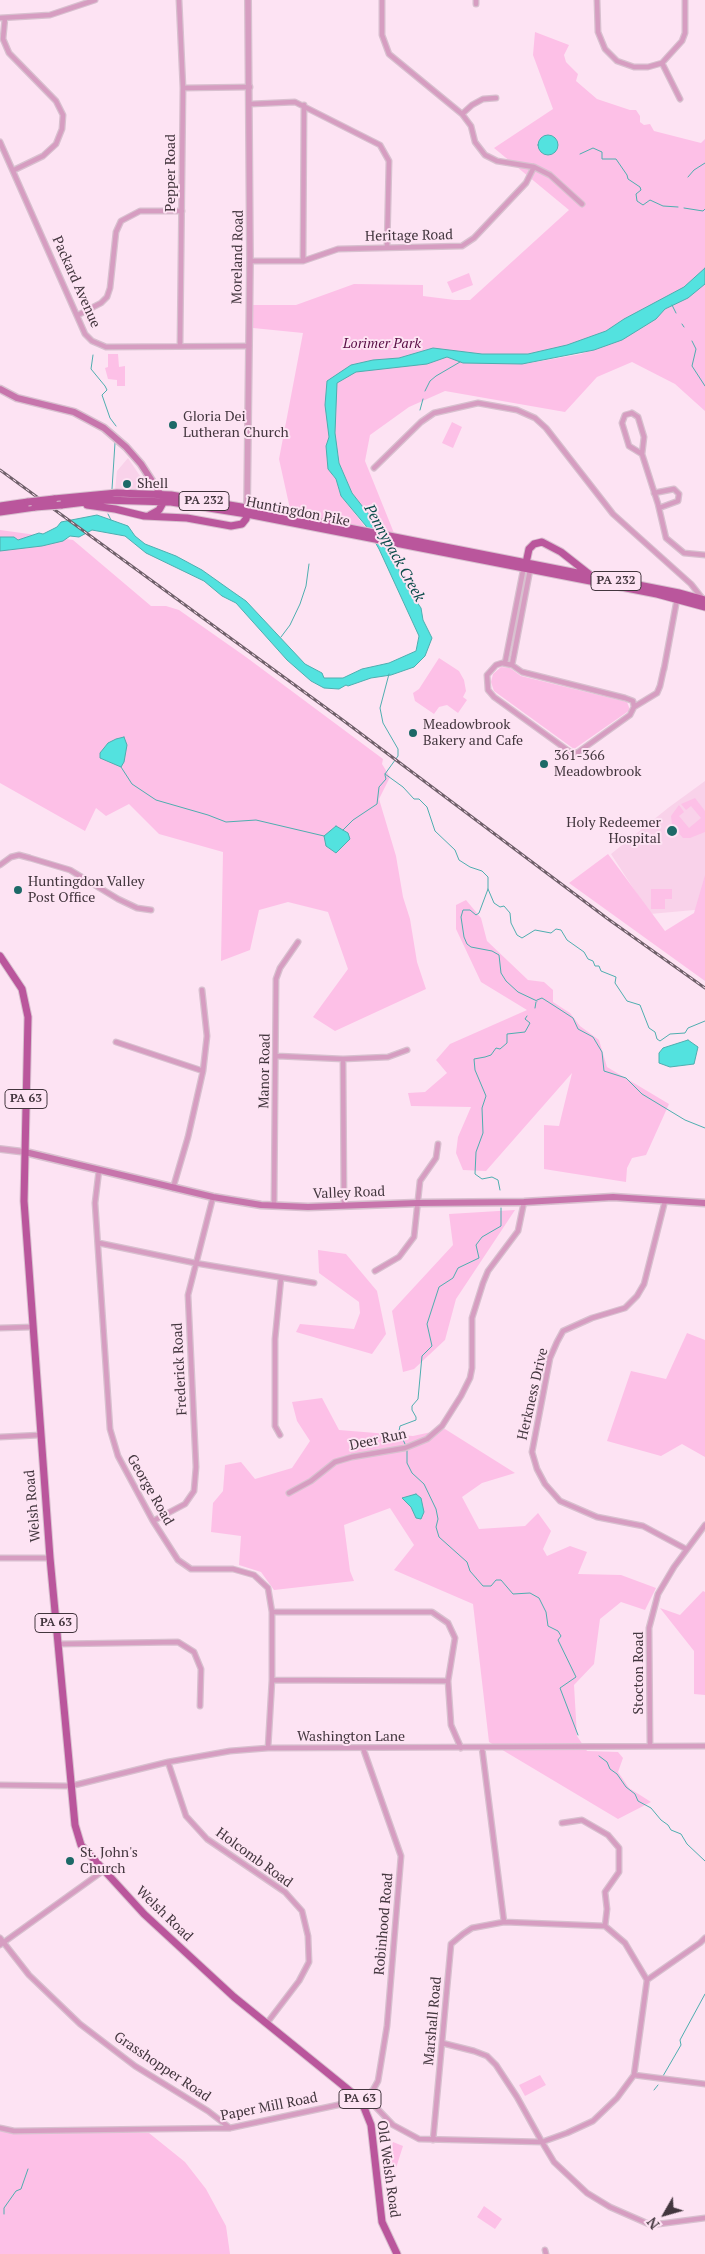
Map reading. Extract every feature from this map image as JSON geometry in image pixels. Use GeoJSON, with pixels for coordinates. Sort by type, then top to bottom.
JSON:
{"type":"FeatureCollection","features":[{"type":"Feature","properties":{"kind":"main road"},"geometry":{"type":"LineString","coordinates":[[0,390],[17,398],[74,412],[104,428],[126,447],[163,498],[160,510],[144,516]]}},
{"type":"Feature","properties":{"kind":"main road","name":"Huntingdon Pike"},"geometry":{"type":"LineString","coordinates":[[0,506],[117,494],[163,498],[247,511],[394,544],[591,576],[704,600]]}},
{"type":"Feature","properties":{"kind":"main road","name":"Huntingdon Pike"},"geometry":{"type":"LineString","coordinates":[[0,512],[102,500],[163,498]]}},
{"type":"Feature","properties":{"kind":"main road"},"geometry":{"type":"LineString","coordinates":[[71,504],[102,506],[144,516],[188,518],[231,526],[242,524],[246,519],[247,511]]}},
{"type":"Feature","properties":{"kind":"main road","name":"Huntingdon Pike"},"geometry":{"type":"LineString","coordinates":[[284,519],[389,536],[524,566],[530,570],[677,599],[705,607]]}},
{"type":"Feature","properties":{"kind":"main road"},"geometry":{"type":"LineString","coordinates":[[524,566],[528,549],[534,544],[542,542],[561,552],[591,576]]}},
{"type":"Feature","properties":{"kind":"main road","name":"Welsh Road"},"geometry":{"type":"LineString","coordinates":[[0,956],[22,989],[26,1002],[29,1026],[24,1201],[40,1436],[75,1825],[82,1845],[103,1871],[155,1924],[234,1997]]}},
{"type":"Feature","properties":{"kind":"main road","name":"Valley Road"},"geometry":{"type":"LineString","coordinates":[[25,1152],[213,1197],[274,1206],[524,1202],[613,1197],[705,1203]]}},
{"type":"Feature","properties":{"kind":"main road","name":"Old Welsh Road"},"geometry":{"type":"LineString","coordinates":[[234,1997],[361,2100],[371,2125],[382,2222],[397,2254]]}},
{"type":"Feature","properties":{"kind":"street"},"geometry":{"type":"LineString","coordinates":[[14,170],[43,156],[56,144],[62,129],[63,115],[56,102],[9,53],[3,39],[2,18],[50,15],[95,0]]}},
{"type":"Feature","properties":{"kind":"street","name":"Pepper Road"},"geometry":{"type":"LineString","coordinates":[[179,0],[182,88],[180,346]]}},
{"type":"Feature","properties":{"kind":"street","name":"Moreland Road"},"geometry":{"type":"LineString","coordinates":[[247,511],[251,104],[248,0]]}},
{"type":"Feature","properties":{"kind":"street"},"geometry":{"type":"LineString","coordinates":[[382,0],[382,35],[389,54],[462,114],[471,126],[476,142],[484,155],[497,161],[534,167],[550,175],[582,204]]}},
{"type":"Feature","properties":{"kind":"street"},"geometry":{"type":"LineString","coordinates":[[597,0],[598,32],[611,55],[618,61],[634,67],[648,67],[662,63],[678,47],[685,33],[685,0]]}},
{"type":"Feature","properties":{"kind":"street"},"geometry":{"type":"LineString","coordinates":[[662,63],[680,99]]}},
{"type":"Feature","properties":{"kind":"street"},"geometry":{"type":"LineString","coordinates":[[182,88],[250,88]]}},
{"type":"Feature","properties":{"kind":"street"},"geometry":{"type":"LineString","coordinates":[[462,114],[472,105],[483,100],[496,98]]}},
{"type":"Feature","properties":{"kind":"street"},"geometry":{"type":"LineString","coordinates":[[251,104],[294,102],[304,105],[380,144],[389,160],[387,248]]}},
{"type":"Feature","properties":{"kind":"street"},"geometry":{"type":"LineString","coordinates":[[303,261],[304,105]]}},
{"type":"Feature","properties":{"kind":"street","name":"Packard Avenue"},"geometry":{"type":"LineString","coordinates":[[0,142],[85,334],[92,341],[106,347],[249,346]]}},
{"type":"Feature","properties":{"kind":"street","name":"Heritage Road"},"geometry":{"type":"LineString","coordinates":[[250,261],[303,261],[338,249],[457,247],[469,243],[526,183],[534,167]]}},
{"type":"Feature","properties":{"kind":"street"},"geometry":{"type":"LineString","coordinates":[[78,315],[101,303],[107,297],[110,288],[116,232],[121,221],[140,211],[182,211]]}},
{"type":"Feature","properties":{"kind":"street"},"geometry":{"type":"LineString","coordinates":[[374,468],[421,422],[434,413],[478,403],[517,410],[535,418],[546,428],[613,514],[691,584],[704,600]]}},
{"type":"Feature","properties":{"kind":"street"},"geometry":{"type":"LineString","coordinates":[[642,454],[628,444],[622,421],[628,413],[634,414],[638,418],[644,437],[642,454],[659,508],[666,538],[684,552],[705,555]]}},
{"type":"Feature","properties":{"kind":"street"},"geometry":{"type":"LineString","coordinates":[[654,494],[674,489],[679,494],[678,501],[659,508]]}},
{"type":"Feature","properties":{"kind":"street"},"geometry":{"type":"LineString","coordinates":[[505,663],[524,566]]}},
{"type":"Feature","properties":{"kind":"street"},"geometry":{"type":"LineString","coordinates":[[512,665],[530,570]]}},
{"type":"Feature","properties":{"kind":"street"},"geometry":{"type":"LineString","coordinates":[[634,707],[633,701],[628,699],[522,672],[512,665],[505,663],[496,665],[491,669],[486,681],[488,690],[494,697],[570,752],[577,753],[630,715],[634,707],[657,693],[664,668],[677,599]]}},
{"type":"Feature","properties":{"kind":"street"},"geometry":{"type":"LineString","coordinates":[[0,865],[11,857],[19,855],[30,858],[70,870],[123,902],[137,908],[151,910]]}},
{"type":"Feature","properties":{"kind":"street","name":"Manor Road"},"geometry":{"type":"LineString","coordinates":[[274,1206],[277,1056],[276,979],[280,968],[298,942]]}},
{"type":"Feature","properties":{"kind":"street"},"geometry":{"type":"LineString","coordinates":[[173,1188],[188,1137],[208,1036],[202,990]]}},
{"type":"Feature","properties":{"kind":"street"},"geometry":{"type":"LineString","coordinates":[[116,1042],[202,1071]]}},
{"type":"Feature","properties":{"kind":"street"},"geometry":{"type":"LineString","coordinates":[[277,1056],[343,1059],[388,1057],[407,1050]]}},
{"type":"Feature","properties":{"kind":"street"},"geometry":{"type":"LineString","coordinates":[[343,1059],[344,1206]]}},
{"type":"Feature","properties":{"kind":"street"},"geometry":{"type":"LineString","coordinates":[[375,1271],[399,1257],[414,1237],[420,1181],[436,1158],[438,1144]]}},
{"type":"Feature","properties":{"kind":"street","name":"Valley Road"},"geometry":{"type":"LineString","coordinates":[[0,1149],[25,1152]]}},
{"type":"Feature","properties":{"kind":"street","name":"George Road"},"geometry":{"type":"LineString","coordinates":[[99,1170],[95,1203],[110,1429],[118,1456],[153,1521],[178,1560],[191,1569],[233,1569],[254,1575],[268,1588],[272,1612],[272,1680],[268,1748]]}},
{"type":"Feature","properties":{"kind":"street","name":"Frederick Road"},"geometry":{"type":"LineString","coordinates":[[153,1521],[185,1504],[194,1491],[196,1467],[188,1295],[213,1197]]}},
{"type":"Feature","properties":{"kind":"street","name":"Herkness Drive"},"geometry":{"type":"LineString","coordinates":[[665,1201],[644,1284],[637,1296],[625,1308],[592,1318],[563,1331],[557,1342],[550,1358],[532,1452],[537,1469],[545,1484],[560,1501],[597,1517],[642,1526],[686,1549]]}},
{"type":"Feature","properties":{"kind":"street","name":"Deer Run"},"geometry":{"type":"LineString","coordinates":[[289,1493],[311,1482],[328,1466],[343,1459],[405,1448],[427,1439],[442,1426],[470,1378],[472,1368],[472,1318],[483,1283],[488,1271],[518,1232],[524,1202]]}},
{"type":"Feature","properties":{"kind":"street"},"geometry":{"type":"LineString","coordinates":[[99,1243],[195,1263],[314,1283]]}},
{"type":"Feature","properties":{"kind":"street"},"geometry":{"type":"LineString","coordinates":[[280,1435],[275,1426],[275,1339],[281,1278]]}},
{"type":"Feature","properties":{"kind":"street"},"geometry":{"type":"LineString","coordinates":[[0,1328],[32,1327]]}},
{"type":"Feature","properties":{"kind":"street"},"geometry":{"type":"LineString","coordinates":[[0,1436],[40,1436]]}},
{"type":"Feature","properties":{"kind":"street","name":"Stocton Road"},"geometry":{"type":"LineString","coordinates":[[650,1746],[649,1628],[658,1594],[686,1549],[705,1524]]}},
{"type":"Feature","properties":{"kind":"street"},"geometry":{"type":"LineString","coordinates":[[0,1558],[50,1558]]}},
{"type":"Feature","properties":{"kind":"street"},"geometry":{"type":"LineString","coordinates":[[272,1612],[432,1612],[448,1623],[455,1638],[448,1681],[450,1725],[461,1748]]}},
{"type":"Feature","properties":{"kind":"street"},"geometry":{"type":"LineString","coordinates":[[58,1644],[178,1642],[194,1652],[201,1669],[200,1706]]}},
{"type":"Feature","properties":{"kind":"street"},"geometry":{"type":"LineString","coordinates":[[272,1680],[448,1681]]}},
{"type":"Feature","properties":{"kind":"street","name":"Washington Lane"},"geometry":{"type":"LineString","coordinates":[[0,1786],[71,1786],[168,1762],[230,1751],[268,1748],[705,1746]]}},
{"type":"Feature","properties":{"kind":"street","name":"Robinhood Road"},"geometry":{"type":"LineString","coordinates":[[361,2100],[373,2090],[378,2081],[387,2026],[401,1856],[363,1748]]}},
{"type":"Feature","properties":{"kind":"street"},"geometry":{"type":"LineString","coordinates":[[361,2100],[369,2100],[393,2125],[419,2139],[542,2142],[593,2121],[617,2098],[634,2075],[647,1980],[625,1944],[605,1926],[504,1922],[482,1748]]}},
{"type":"Feature","properties":{"kind":"street","name":"Holcomb Road"},"geometry":{"type":"LineString","coordinates":[[168,1762],[186,1816],[207,1839],[285,1892],[302,1911],[308,1936],[309,1962],[298,1981],[267,2023]]}},
{"type":"Feature","properties":{"kind":"street"},"geometry":{"type":"LineString","coordinates":[[562,1823],[582,1820],[608,1835],[619,1848],[619,1872],[605,1892],[607,1909],[605,1926]]}},
{"type":"Feature","properties":{"kind":"street"},"geometry":{"type":"LineString","coordinates":[[1,1942],[103,1871]]}},
{"type":"Feature","properties":{"kind":"street","name":"Marshall Road"},"geometry":{"type":"LineString","coordinates":[[432,2140],[451,1944],[472,1928],[485,1924],[504,1922]]}},
{"type":"Feature","properties":{"kind":"street"},"geometry":{"type":"LineString","coordinates":[[647,1980],[700,1944],[705,1938]]}},
{"type":"Feature","properties":{"kind":"street","name":"Grasshopper Road"},"geometry":{"type":"LineString","coordinates":[[1,1942],[29,1975],[80,2024],[135,2066],[208,2111],[230,2128]]}},
{"type":"Feature","properties":{"kind":"street"},"geometry":{"type":"LineString","coordinates":[[442,2043],[474,2050],[487,2056],[496,2065],[517,2097],[554,2162],[587,2194],[651,2225],[705,2218]]}},
{"type":"Feature","properties":{"kind":"street"},"geometry":{"type":"LineString","coordinates":[[634,2075],[705,2084]]}},
{"type":"Feature","properties":{"kind":"street","name":"Paper Mill Road"},"geometry":{"type":"LineString","coordinates":[[0,2128],[14,2131],[230,2128],[361,2100]]}},
{"type":"Feature","properties":{"kind":"shaded area"},"geometry":{"type":"Polygon","coordinates":[[[128,458],[150,491],[115,490],[117,471],[128,458]]]}},
{"type":"Feature","properties":{"kind":"shaded area","name":"Holy Redeemer Hospital"},"geometry":{"type":"Polygon","coordinates":[[[705,781],[705,909],[650,914],[611,854],[705,781]]]}},
{"type":"Feature","properties":{"kind":"green space","name":"Lorimer Park"},"geometry":{"type":"Polygon","coordinates":[[[535,32],[569,45],[564,55],[566,62],[578,74],[576,81],[597,99],[630,110],[636,110],[640,116],[640,122],[644,125],[650,124],[654,131],[701,143],[705,139],[705,411],[675,384],[632,362],[597,377],[565,412],[445,391],[409,407],[370,435],[365,461],[396,538],[382,535],[352,493],[339,463],[338,453],[332,475],[336,479],[341,496],[370,533],[292,518],[279,459],[303,333],[253,328],[253,305],[296,305],[354,284],[423,285],[423,296],[470,300],[569,210],[494,148],[553,109],[533,55],[535,32]],[[630,335],[524,364],[581,354],[630,335]]]}},
{"type":"Feature","properties":{"kind":"green space"},"geometry":{"type":"Polygon","coordinates":[[[469,273],[473,285],[452,293],[447,282],[469,273]]]}},
{"type":"Feature","properties":{"kind":"green space"},"geometry":{"type":"Polygon","coordinates":[[[108,354],[118,354],[119,367],[125,366],[125,386],[117,386],[117,380],[108,379],[105,368],[108,367],[108,354]]]}},
{"type":"Feature","properties":{"kind":"green space"},"geometry":{"type":"Polygon","coordinates":[[[452,422],[462,427],[453,448],[442,443],[452,422]]]}},
{"type":"Feature","properties":{"kind":"green space"},"geometry":{"type":"Polygon","coordinates":[[[0,530],[73,540],[151,606],[166,606],[179,610],[246,657],[383,759],[382,764],[390,777],[379,799],[396,856],[417,962],[426,989],[335,1031],[313,1017],[348,969],[328,912],[288,902],[259,910],[250,950],[221,961],[223,852],[159,834],[129,804],[106,816],[96,808],[85,831],[0,783],[0,530]]]}},
{"type":"Feature","properties":{"kind":"green space"},"geometry":{"type":"Polygon","coordinates":[[[439,658],[459,671],[464,680],[466,691],[463,697],[467,700],[458,713],[447,705],[439,707],[434,714],[415,701],[413,693],[419,689],[439,658]]]}},
{"type":"Feature","properties":{"kind":"green space"},"geometry":{"type":"Polygon","coordinates":[[[501,667],[510,668],[521,676],[627,702],[630,710],[574,749],[494,691],[491,682],[493,674],[501,667]]]}},
{"type":"Feature","properties":{"kind":"green space"},"geometry":{"type":"Polygon","coordinates":[[[695,798],[705,811],[705,832],[690,838],[683,838],[672,825],[671,816],[679,805],[684,812],[679,816],[689,828],[701,818],[691,806],[686,810],[681,804],[695,798]]]}},
{"type":"Feature","properties":{"kind":"green space"},"geometry":{"type":"Polygon","coordinates":[[[608,854],[665,931],[694,913],[705,875],[705,981],[569,883],[608,854]]]}},
{"type":"Feature","properties":{"kind":"green space"},"geometry":{"type":"Polygon","coordinates":[[[651,889],[672,889],[672,899],[665,899],[665,909],[651,909],[651,889]]]}},
{"type":"Feature","properties":{"kind":"green space"},"geometry":{"type":"Polygon","coordinates":[[[466,900],[481,918],[487,941],[528,980],[544,982],[553,990],[553,1002],[570,1013],[580,1026],[599,1040],[607,1067],[669,1104],[646,1155],[632,1158],[627,1168],[626,1182],[544,1169],[544,1125],[559,1126],[572,1073],[486,1171],[463,1170],[456,1153],[458,1137],[471,1107],[411,1106],[408,1093],[425,1092],[447,1073],[436,1060],[450,1044],[527,1010],[481,982],[456,929],[456,905],[466,900]]]}},
{"type":"Feature","properties":{"kind":"green space"},"geometry":{"type":"Polygon","coordinates":[[[515,1210],[456,1299],[445,1340],[414,1369],[403,1372],[392,1311],[453,1245],[449,1214],[515,1210]]]}},
{"type":"Feature","properties":{"kind":"green space"},"geometry":{"type":"Polygon","coordinates":[[[318,1250],[346,1254],[377,1291],[386,1334],[372,1354],[296,1332],[300,1324],[354,1329],[360,1313],[359,1302],[319,1273],[318,1250]]]}},
{"type":"Feature","properties":{"kind":"green space"},"geometry":{"type":"Polygon","coordinates":[[[687,1333],[705,1340],[705,1457],[682,1444],[661,1456],[607,1441],[631,1371],[666,1379],[687,1333]]]}},
{"type":"Feature","properties":{"kind":"green space"},"geometry":{"type":"Polygon","coordinates":[[[322,1398],[339,1430],[413,1436],[445,1429],[515,1473],[482,1483],[462,1497],[479,1529],[525,1526],[538,1513],[551,1531],[543,1549],[547,1556],[570,1546],[587,1552],[578,1574],[621,1575],[656,1588],[645,1610],[621,1602],[600,1619],[594,1664],[574,1685],[577,1736],[587,1751],[618,1752],[623,1758],[618,1772],[629,1788],[651,1802],[618,1819],[489,1742],[473,1604],[394,1570],[414,1545],[390,1508],[344,1525],[350,1571],[354,1581],[274,1590],[261,1572],[239,1565],[241,1536],[211,1532],[213,1503],[223,1491],[225,1465],[241,1462],[255,1479],[292,1468],[310,1441],[297,1421],[292,1402],[322,1398]]]}},
{"type":"Feature","properties":{"kind":"green space"},"geometry":{"type":"Polygon","coordinates":[[[703,1591],[705,1592],[705,1695],[694,1694],[694,1651],[660,1608],[680,1615],[703,1591]]]}},
{"type":"Feature","properties":{"kind":"green space"},"geometry":{"type":"Polygon","coordinates":[[[540,2075],[546,2085],[525,2096],[519,2085],[540,2075]]]}},
{"type":"Feature","properties":{"kind":"green space"},"geometry":{"type":"Polygon","coordinates":[[[0,2130],[15,2134],[149,2133],[185,2162],[206,2189],[226,2226],[230,2254],[0,2254],[0,2130]]]}},
{"type":"Feature","properties":{"kind":"green space"},"geometry":{"type":"Polygon","coordinates":[[[393,2142],[403,2146],[396,2168],[386,2165],[393,2142]]]}},
{"type":"Feature","properties":{"kind":"green space"},"geometry":{"type":"Polygon","coordinates":[[[484,2206],[502,2219],[495,2229],[477,2217],[484,2206]]]}},
{"type":"Feature","properties":{"kind":"water"},"geometry":{"type":"Polygon","coordinates":[[[548,135],[555,138],[558,145],[555,152],[548,155],[541,152],[538,145],[541,138],[548,135]]]}},
{"type":"Feature","properties":{"kind":"water"},"geometry":{"type":"Polygon","coordinates":[[[705,268],[705,284],[688,298],[665,309],[656,319],[622,340],[594,350],[522,364],[463,363],[447,357],[427,364],[356,372],[337,383],[335,433],[339,463],[352,493],[384,538],[408,589],[421,608],[423,620],[432,638],[425,656],[414,667],[391,675],[346,685],[339,689],[324,688],[311,681],[287,660],[236,603],[222,596],[204,581],[146,553],[125,536],[92,530],[79,537],[70,536],[63,541],[42,546],[0,551],[0,537],[14,537],[18,540],[39,533],[43,534],[57,527],[61,522],[97,515],[128,526],[135,536],[145,544],[176,556],[202,570],[246,601],[305,664],[322,673],[324,678],[343,678],[362,669],[389,663],[416,651],[419,636],[379,549],[366,526],[341,496],[336,479],[328,469],[326,446],[329,437],[325,405],[327,381],[351,365],[373,360],[399,358],[433,348],[482,354],[528,354],[567,345],[606,331],[624,319],[684,287],[705,268]]]}},
{"type":"Feature","properties":{"kind":"water"},"geometry":{"type":"Polygon","coordinates":[[[124,737],[127,745],[124,762],[121,767],[100,758],[100,753],[108,743],[124,737]]]}},
{"type":"Feature","properties":{"kind":"water"},"geometry":{"type":"Polygon","coordinates":[[[336,826],[348,833],[350,839],[336,853],[326,846],[324,836],[336,826]]]}},
{"type":"Feature","properties":{"kind":"water"},"geometry":{"type":"Polygon","coordinates":[[[688,1040],[698,1047],[694,1064],[670,1067],[659,1063],[659,1053],[663,1048],[688,1040]]]}},
{"type":"Feature","properties":{"kind":"water"},"geometry":{"type":"Polygon","coordinates":[[[416,1494],[421,1498],[424,1512],[421,1519],[416,1518],[411,1507],[402,1498],[416,1494]]]}},
{"type":"Feature","properties":{"kind":"waterway"},"geometry":{"type":"LineString","coordinates":[[580,154],[593,148],[602,152],[602,159],[616,159],[628,179],[640,187],[641,190],[636,194],[637,201],[643,205],[650,200],[663,206],[678,207]]}},
{"type":"Feature","properties":{"kind":"waterway"},"geometry":{"type":"LineString","coordinates":[[688,177],[694,170],[705,163]]}},
{"type":"Feature","properties":{"kind":"waterway"},"geometry":{"type":"LineString","coordinates":[[684,208],[703,211],[705,209]]}},
{"type":"Feature","properties":{"kind":"waterway"},"geometry":{"type":"LineString","coordinates":[[672,305],[676,313]]}},
{"type":"Feature","properties":{"kind":"waterway"},"geometry":{"type":"LineString","coordinates":[[692,341],[696,349],[692,366],[705,386]]}},
{"type":"Feature","properties":{"kind":"waterway"},"geometry":{"type":"LineString","coordinates":[[93,355],[91,369],[107,390],[102,395],[110,418],[116,426]]}},
{"type":"Feature","properties":{"kind":"waterway"},"geometry":{"type":"LineString","coordinates":[[425,391],[430,381],[436,376],[460,362]]}},
{"type":"Feature","properties":{"kind":"waterway"},"geometry":{"type":"LineString","coordinates":[[420,410],[423,399]]}},
{"type":"Feature","properties":{"kind":"waterway"},"geometry":{"type":"LineString","coordinates":[[112,489],[115,443]]}},
{"type":"Feature","properties":{"kind":"waterway"},"geometry":{"type":"LineString","coordinates":[[108,514],[111,520]]}},
{"type":"Feature","properties":{"kind":"waterway"},"geometry":{"type":"LineString","coordinates":[[281,637],[290,625],[300,604],[306,586],[309,564]]}},
{"type":"Feature","properties":{"kind":"waterway"},"geometry":{"type":"LineString","coordinates":[[385,774],[398,756],[398,749],[383,723],[380,708],[389,674]]}},
{"type":"Feature","properties":{"kind":"waterway"},"geometry":{"type":"LineString","coordinates":[[121,767],[132,784],[156,800],[226,822],[256,820],[324,836]]}},
{"type":"Feature","properties":{"kind":"waterway"},"geometry":{"type":"LineString","coordinates":[[385,774],[403,787],[414,799],[419,799],[427,807],[435,831],[455,850],[459,860],[470,867],[482,871],[488,877],[488,889],[479,913],[476,915],[470,910],[463,910],[461,917],[464,937],[467,944],[471,947],[492,951],[499,955],[501,973],[506,981],[518,992],[537,1001]]}},
{"type":"Feature","properties":{"kind":"waterway"},"geometry":{"type":"LineString","coordinates":[[343,830],[353,820],[377,804],[379,787],[386,779],[385,775]]}},
{"type":"Feature","properties":{"kind":"waterway"},"geometry":{"type":"LineString","coordinates":[[488,889],[494,903],[500,907],[504,906],[510,913],[511,923],[517,935],[522,938],[535,930],[551,933],[556,929],[561,930],[567,940],[584,952],[588,959],[593,961],[595,966],[599,966],[601,971],[616,977],[615,983],[627,1001],[640,1005],[649,1028],[655,1032],[657,1039],[660,1041],[670,1034],[685,1033],[688,1028],[705,1021]]}},
{"type":"Feature","properties":{"kind":"waterway"},"geometry":{"type":"LineString","coordinates":[[537,1000],[542,998],[573,1018],[578,1029],[593,1037],[602,1052],[604,1071],[626,1078],[642,1094],[685,1120],[705,1128]]}},
{"type":"Feature","properties":{"kind":"waterway"},"geometry":{"type":"LineString","coordinates":[[535,1008],[536,1002]]}},
{"type":"Feature","properties":{"kind":"waterway"},"geometry":{"type":"LineString","coordinates":[[500,1190],[498,1180],[492,1177],[482,1179],[475,1174],[476,1152],[483,1133],[482,1108],[486,1096],[475,1070],[474,1059],[491,1055],[496,1048],[500,1049],[507,1043],[507,1034],[525,1032],[530,1023],[525,1019],[527,1016]]}},
{"type":"Feature","properties":{"kind":"waterway"},"geometry":{"type":"LineString","coordinates":[[405,1444],[399,1431],[400,1426],[416,1420],[412,1406],[418,1399],[422,1356],[432,1346],[427,1324],[439,1287],[453,1278],[458,1268],[479,1258],[476,1245],[482,1237],[501,1226],[501,1208]]}},
{"type":"Feature","properties":{"kind":"waterway"},"geometry":{"type":"LineString","coordinates":[[407,1451],[407,1463],[412,1473],[424,1484],[436,1509],[438,1519],[436,1527],[439,1537],[467,1562],[470,1571],[483,1586],[491,1586],[496,1580],[501,1580],[513,1594],[530,1593],[539,1598],[546,1612],[548,1626],[558,1631],[561,1636],[558,1640],[576,1677],[560,1688],[578,1735]]}},
{"type":"Feature","properties":{"kind":"waterway"},"geometry":{"type":"LineString","coordinates":[[599,1756],[607,1762],[610,1769],[617,1774],[626,1787],[635,1794],[638,1801],[651,1808],[671,1830],[681,1834],[687,1844],[705,1861]]}},
{"type":"Feature","properties":{"kind":"waterway"},"geometry":{"type":"LineString","coordinates":[[663,2076],[681,2045],[680,2040],[705,1994]]}},
{"type":"Feature","properties":{"kind":"waterway"},"geometry":{"type":"LineString","coordinates":[[654,2090],[658,2085]]}},
{"type":"Feature","properties":{"kind":"waterway"},"geometry":{"type":"LineString","coordinates":[[4,2214],[4,2208],[16,2191],[21,2189],[28,2169]]}},
{"type":"Feature","properties":{"kind":"railway"},"geometry":{"type":"LineString","coordinates":[[0,470],[344,721],[608,919],[705,988]]}},
{"type":"Feature","properties":{"kind":"place","name":"Gloria Dei Lutheran Church"},"geometry":{"type":"Point","coordinates":[173,425]}},
{"type":"Feature","properties":{"kind":"place","name":"Shell"},"geometry":{"type":"Point","coordinates":[127,484]}},
{"type":"Feature","properties":{"kind":"place","name":"Meadowbrook Bakery and Cafe"},"geometry":{"type":"Point","coordinates":[413,733]}},
{"type":"Feature","properties":{"kind":"place","name":"361-366 Meadowbrook"},"geometry":{"type":"Point","coordinates":[544,764]}},
{"type":"Feature","properties":{"kind":"place","name":"Holy Redeemer Hospital"},"geometry":{"type":"Point","coordinates":[672,831]}},
{"type":"Feature","properties":{"kind":"place","name":"Huntingdon Valley Post Office"},"geometry":{"type":"Point","coordinates":[18,890]}},
{"type":"Feature","properties":{"kind":"place","name":"St. John's Church"},"geometry":{"type":"Point","coordinates":[70,1861]}},
{"type":"Feature","properties":{"kind":"water label","name":"Pennypack Creek"},"geometry":{"type":"Point","coordinates":[394,553]}}]}
